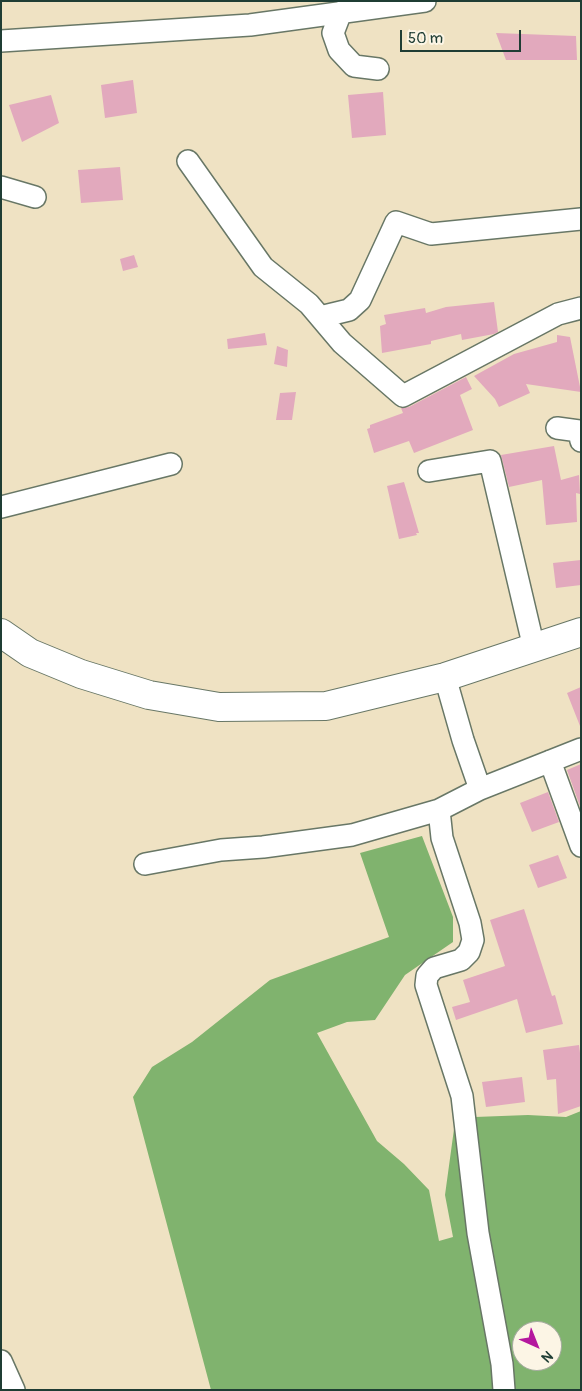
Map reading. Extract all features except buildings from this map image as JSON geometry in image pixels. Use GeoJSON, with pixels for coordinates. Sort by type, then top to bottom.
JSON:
{"type":"FeatureCollection","features":[{"type":"Feature","properties":{"kind":"main road"},"geometry":{"type":"LineString","coordinates":[[1,633],[30,653],[81,674],[150,695],[219,706],[326,706],[445,677],[581,632]]}},
{"type":"Feature","properties":{"kind":"street"},"geometry":{"type":"LineString","coordinates":[[1,41],[250,26],[424,1]]}},
{"type":"Feature","properties":{"kind":"street"},"geometry":{"type":"LineString","coordinates":[[341,12],[333,33],[339,50],[354,66],[378,69]]}},
{"type":"Feature","properties":{"kind":"street"},"geometry":{"type":"LineString","coordinates":[[188,161],[263,267],[309,304],[342,343],[404,396],[558,314],[581,308]]}},
{"type":"Feature","properties":{"kind":"street"},"geometry":{"type":"LineString","coordinates":[[1,187],[35,196]]}},
{"type":"Feature","properties":{"kind":"street"},"geometry":{"type":"LineString","coordinates":[[320,317],[349,310],[360,300],[396,222],[431,234],[581,219]]}},
{"type":"Feature","properties":{"kind":"street"},"geometry":{"type":"LineString","coordinates":[[557,428],[580,431],[581,441]]}},
{"type":"Feature","properties":{"kind":"street"},"geometry":{"type":"LineString","coordinates":[[429,471],[490,461],[534,648]]}},
{"type":"Feature","properties":{"kind":"street"},"geometry":{"type":"LineString","coordinates":[[1,507],[171,464]]}},
{"type":"Feature","properties":{"kind":"street"},"geometry":{"type":"LineString","coordinates":[[445,677],[463,740],[480,789]]}},
{"type":"Feature","properties":{"kind":"street"},"geometry":{"type":"LineString","coordinates":[[145,864],[221,850],[263,848],[352,835],[439,810],[480,789],[581,748]]}},
{"type":"Feature","properties":{"kind":"street"},"geometry":{"type":"LineString","coordinates":[[550,761],[581,846]]}},
{"type":"Feature","properties":{"kind":"street"},"geometry":{"type":"LineString","coordinates":[[439,810],[442,838],[470,923],[473,940],[469,952],[461,960],[434,968],[427,976],[426,984],[462,1096],[478,1233],[502,1364],[504,1390]]}},
{"type":"Feature","properties":{"kind":"street"},"geometry":{"type":"LineString","coordinates":[[1,1361],[14,1390]]}},
{"type":"Feature","properties":{"kind":"green space"},"geometry":{"type":"Polygon","coordinates":[[[422,836],[453,917],[453,942],[405,975],[375,1020],[347,1022],[317,1033],[377,1141],[404,1164],[429,1190],[439,1241],[453,1237],[445,1195],[454,1129],[475,1117],[528,1115],[566,1117],[581,1111],[581,1390],[211,1390],[133,1097],[152,1067],[192,1042],[270,980],[389,937],[360,853],[422,836]]]}}]}
